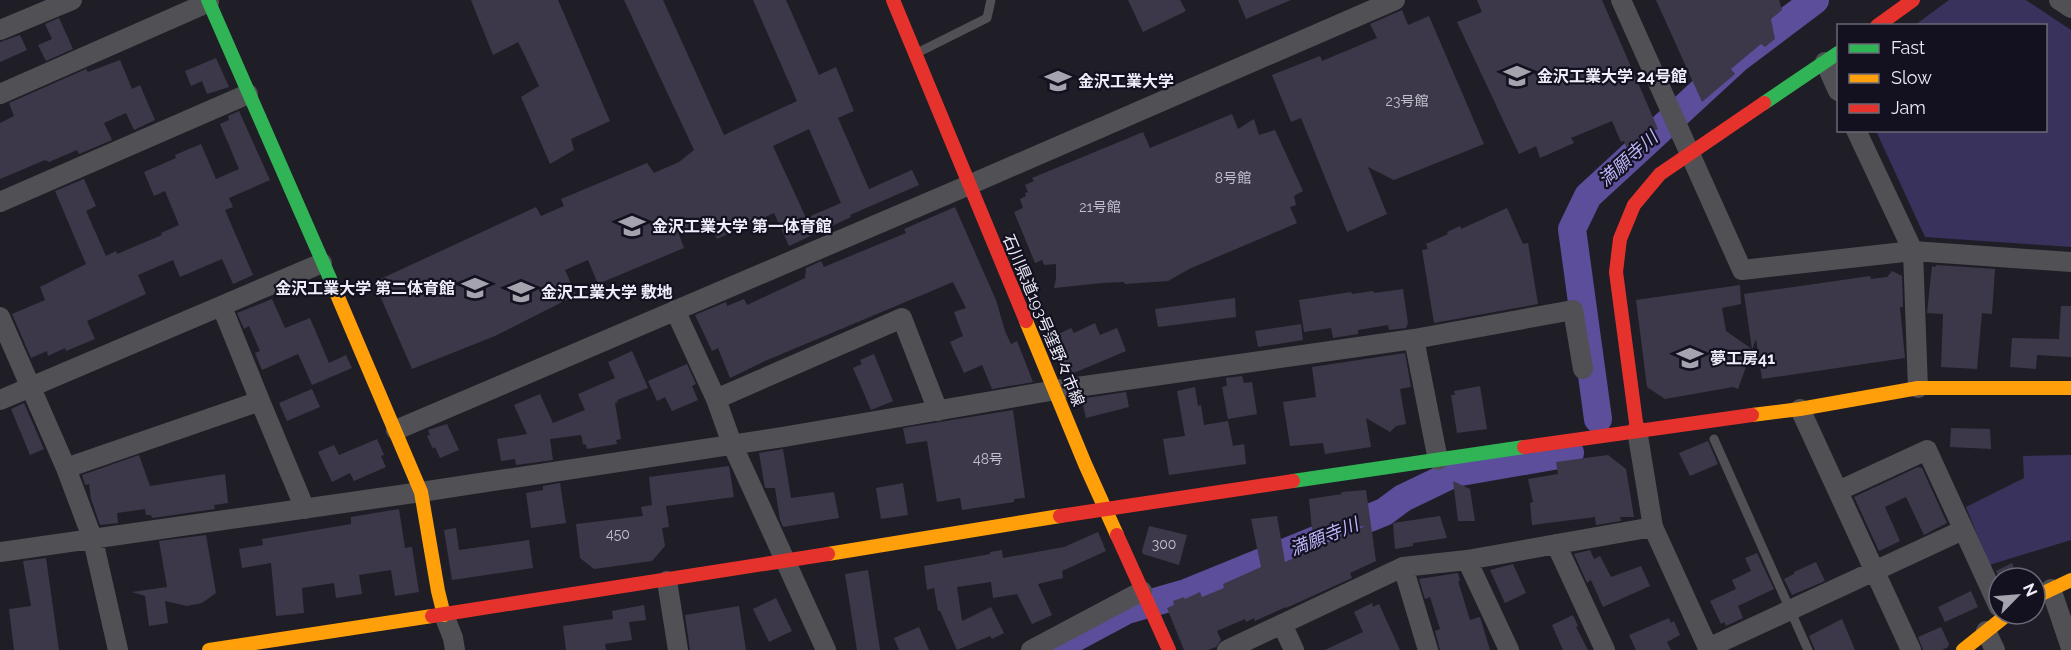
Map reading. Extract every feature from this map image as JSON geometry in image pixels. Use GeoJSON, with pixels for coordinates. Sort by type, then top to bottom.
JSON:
{"type":"FeatureCollection","features":[{"type":"Feature","properties":{"kind":"street"},"geometry":{"type":"LineString","coordinates":[[0,30],[72,0]]}},
{"type":"Feature","properties":{"kind":"street","name":"石川県道193号窪野々市線"},"geometry":{"type":"LineString","coordinates":[[893,0],[1105,509],[1169,650]]}},
{"type":"Feature","properties":{"kind":"street"},"geometry":{"type":"LineString","coordinates":[[396,429],[969,185],[1395,0]]}},
{"type":"Feature","properties":{"kind":"street"},"geometry":{"type":"LineString","coordinates":[[1621,0],[1742,270],[1913,251],[2071,262]]}},
{"type":"Feature","properties":{"kind":"street"},"geometry":{"type":"LineString","coordinates":[[1880,24],[1912,0]]}},
{"type":"Feature","properties":{"kind":"street"},"geometry":{"type":"LineString","coordinates":[[2059,0],[2071,8]]}},
{"type":"Feature","properties":{"kind":"street"},"geometry":{"type":"LineString","coordinates":[[0,94],[208,1],[396,429],[421,492],[438,591],[455,650]]}},
{"type":"Feature","properties":{"kind":"street"},"geometry":{"type":"LineString","coordinates":[[1837,82],[1832,58],[1692,155],[1660,174],[1634,205],[1620,238],[1616,272],[1637,430],[1653,526],[1709,649],[1963,530]]}},
{"type":"Feature","properties":{"kind":"street"},"geometry":{"type":"LineString","coordinates":[[0,202],[248,94]]}},
{"type":"Feature","properties":{"kind":"street"},"geometry":{"type":"LineString","coordinates":[[1857,132],[1913,251],[1918,388]]}},
{"type":"Feature","properties":{"kind":"street"},"geometry":{"type":"LineString","coordinates":[[0,400],[322,263]]}},
{"type":"Feature","properties":{"kind":"street"},"geometry":{"type":"LineString","coordinates":[[222,307],[305,509]]}},
{"type":"Feature","properties":{"kind":"street"},"geometry":{"type":"LineString","coordinates":[[675,310],[716,399],[732,444],[826,650]]}},
{"type":"Feature","properties":{"kind":"street"},"geometry":{"type":"LineString","coordinates":[[0,552],[421,492],[938,411],[1056,390],[1414,339],[1573,310],[1583,369]]}},
{"type":"Feature","properties":{"kind":"street"},"geometry":{"type":"LineString","coordinates":[[0,317],[66,468],[93,540],[118,650]]}},
{"type":"Feature","properties":{"kind":"street"},"geometry":{"type":"LineString","coordinates":[[716,399],[902,318],[938,411]]}},
{"type":"Feature","properties":{"kind":"street"},"geometry":{"type":"LineString","coordinates":[[1414,339],[1438,460]]}},
{"type":"Feature","properties":{"kind":"street"},"geometry":{"type":"LineString","coordinates":[[209,650],[667,581],[1105,509],[1637,430],[1800,409],[1918,388],[2071,388]]}},
{"type":"Feature","properties":{"kind":"street"},"geometry":{"type":"LineString","coordinates":[[66,468],[260,401]]}},
{"type":"Feature","properties":{"kind":"street"},"geometry":{"type":"LineString","coordinates":[[1800,409],[1911,650]]}},
{"type":"Feature","properties":{"kind":"street"},"geometry":{"type":"LineString","coordinates":[[1838,491],[1927,450],[1987,580]]}},
{"type":"Feature","properties":{"kind":"street"},"geometry":{"type":"LineString","coordinates":[[1227,650],[1402,567],[1467,560],[1653,526]]}},
{"type":"Feature","properties":{"kind":"street"},"geometry":{"type":"LineString","coordinates":[[1556,544],[1605,650]]}},
{"type":"Feature","properties":{"kind":"street"},"geometry":{"type":"LineString","coordinates":[[1467,560],[1509,650]]}},
{"type":"Feature","properties":{"kind":"street"},"geometry":{"type":"LineString","coordinates":[[1402,567],[1428,650]]}},
{"type":"Feature","properties":{"kind":"street"},"geometry":{"type":"LineString","coordinates":[[2047,591],[2071,580]]}},
{"type":"Feature","properties":{"kind":"street"},"geometry":{"type":"LineString","coordinates":[[667,581],[678,650]]}},
{"type":"Feature","properties":{"kind":"street"},"geometry":{"type":"LineString","coordinates":[[1031,650],[1146,599]]}},
{"type":"Feature","properties":{"kind":"street"},"geometry":{"type":"LineString","coordinates":[[2047,601],[2071,648]]}},
{"type":"Feature","properties":{"kind":"street"},"geometry":{"type":"LineString","coordinates":[[1282,624],[1294,650]]}},
{"type":"Feature","properties":{"kind":"street"},"geometry":{"type":"LineString","coordinates":[[1963,650],[1991,626]]}},
{"type":"Feature","properties":{"kind":"street"},"geometry":{"type":"LineString","coordinates":[[1986,631],[1995,650]]}},
{"type":"Feature","properties":{"kind":"lane"},"geometry":{"type":"LineString","coordinates":[[915,54],[987,18],[991,0]]}},
{"type":"Feature","properties":{"kind":"lane"},"geometry":{"type":"LineString","coordinates":[[1714,439],[1808,650]]}},
{"type":"Feature","properties":{"kind":"shaded area"},"geometry":{"type":"Polygon","coordinates":[[[1949,0],[2026,0],[2071,30],[2071,247],[1925,237],[1876,132],[2047,132],[2047,24],[1916,24],[1949,0]]]}},
{"type":"Feature","properties":{"kind":"shaded area"},"geometry":{"type":"Polygon","coordinates":[[[2071,455],[2071,540],[1989,565],[1966,507],[2024,478],[2023,456],[2071,455]]]}},
{"type":"Feature","properties":{"kind":"building"},"geometry":{"type":"Polygon","coordinates":[[[471,0],[558,0],[610,121],[571,139],[574,150],[550,164],[521,97],[539,86],[526,58],[518,42],[493,55],[471,0]]]}},
{"type":"Feature","properties":{"kind":"building"},"geometry":{"type":"Polygon","coordinates":[[[624,0],[663,0],[724,135],[797,101],[753,0],[786,0],[819,75],[836,67],[854,111],[838,118],[869,189],[912,170],[919,185],[850,215],[851,217],[789,246],[774,213],[717,239],[707,219],[678,232],[684,248],[598,284],[588,260],[565,270],[576,295],[495,336],[412,369],[374,282],[536,207],[541,216],[564,206],[561,199],[647,163],[654,173],[679,162],[694,150],[624,0]],[[809,129],[773,146],[806,218],[841,203],[809,129]]]}},
{"type":"Feature","properties":{"kind":"building"},"geometry":{"type":"Polygon","coordinates":[[[1128,0],[1180,0],[1186,11],[1143,32],[1128,0]]]}},
{"type":"Feature","properties":{"kind":"building"},"geometry":{"type":"Polygon","coordinates":[[[1238,0],[1291,0],[1246,19],[1238,0]]]}},
{"type":"Feature","properties":{"kind":"building","name":"金沢工業大学 24号館"},"geometry":{"type":"Polygon","coordinates":[[[1477,0],[1602,0],[1658,129],[1647,134],[1651,142],[1628,152],[1612,121],[1571,138],[1574,143],[1540,158],[1536,146],[1519,154],[1457,22],[1482,12],[1477,0]]]}},
{"type":"Feature","properties":{"kind":"building"},"geometry":{"type":"Polygon","coordinates":[[[1656,0],[1779,0],[1782,10],[1771,19],[1775,39],[1765,47],[1761,44],[1731,69],[1735,74],[1702,102],[1656,0]]]}},
{"type":"Feature","properties":{"kind":"building"},"geometry":{"type":"Polygon","coordinates":[[[1402,10],[1408,25],[1429,16],[1484,144],[1394,180],[1368,167],[1387,214],[1347,232],[1301,118],[1291,122],[1272,75],[1320,56],[1322,61],[1377,38],[1370,24],[1402,10]]]}},
{"type":"Feature","properties":{"kind":"building"},"geometry":{"type":"Polygon","coordinates":[[[59,18],[73,49],[46,61],[38,45],[52,39],[45,24],[59,18]]]}},
{"type":"Feature","properties":{"kind":"building"},"geometry":{"type":"Polygon","coordinates":[[[20,35],[27,50],[0,62],[0,42],[20,35]]]}},
{"type":"Feature","properties":{"kind":"building"},"geometry":{"type":"Polygon","coordinates":[[[216,58],[229,87],[207,94],[202,81],[191,86],[185,71],[216,58]]]}},
{"type":"Feature","properties":{"kind":"building"},"geometry":{"type":"Polygon","coordinates":[[[120,60],[132,89],[140,85],[155,120],[134,130],[126,113],[104,123],[112,140],[79,154],[77,150],[49,162],[45,160],[0,179],[0,123],[14,116],[9,103],[86,69],[88,72],[120,60]]]}},
{"type":"Feature","properties":{"kind":"building"},"geometry":{"type":"Polygon","coordinates":[[[239,111],[270,180],[229,198],[233,207],[225,210],[253,275],[233,284],[222,259],[180,277],[173,260],[138,275],[146,294],[87,321],[95,339],[66,351],[65,348],[48,356],[47,351],[31,358],[12,314],[45,300],[40,287],[86,264],[55,191],[84,179],[96,206],[86,211],[106,256],[116,251],[117,254],[162,235],[161,233],[179,225],[165,191],[154,196],[144,172],[201,144],[216,179],[239,169],[220,124],[229,120],[228,116],[239,111]]]}},
{"type":"Feature","properties":{"kind":"building"},"geometry":{"type":"Polygon","coordinates":[[[1232,114],[1238,129],[1254,119],[1259,135],[1275,130],[1303,191],[1294,196],[1296,205],[1290,207],[1297,223],[1189,269],[1168,281],[1102,283],[1054,288],[1056,264],[1044,265],[1042,260],[1035,263],[1014,212],[1023,208],[1020,199],[1026,196],[1025,193],[1028,192],[1025,185],[1034,181],[1032,178],[1143,132],[1150,148],[1232,114]]]}},
{"type":"Feature","properties":{"kind":"building"},"geometry":{"type":"Polygon","coordinates":[[[955,207],[996,300],[1005,331],[1011,344],[1017,341],[1033,382],[992,389],[982,365],[964,373],[950,342],[963,336],[954,312],[966,308],[953,282],[730,378],[718,348],[712,351],[695,315],[726,302],[727,306],[744,299],[747,305],[805,278],[806,268],[821,261],[824,267],[906,233],[904,229],[955,207]]]}},
{"type":"Feature","properties":{"kind":"building"},"geometry":{"type":"Polygon","coordinates":[[[1507,208],[1523,244],[1528,243],[1538,304],[1434,323],[1422,250],[1428,249],[1426,244],[1448,234],[1447,232],[1460,226],[1461,229],[1507,208]]]}},
{"type":"Feature","properties":{"kind":"building"},"geometry":{"type":"Polygon","coordinates":[[[1936,265],[1995,269],[1992,314],[1982,313],[1977,369],[1941,367],[1943,314],[1927,313],[1932,266],[1936,267],[1936,265]]]}},
{"type":"Feature","properties":{"kind":"building"},"geometry":{"type":"Polygon","coordinates":[[[1892,271],[1902,276],[1903,307],[1900,307],[1905,358],[1762,379],[1756,339],[1738,389],[1733,387],[1665,399],[1647,387],[1636,300],[1740,285],[1741,304],[1722,308],[1726,331],[1752,349],[1744,294],[1870,276],[1871,279],[1887,277],[1892,271]]]}},
{"type":"Feature","properties":{"kind":"building"},"geometry":{"type":"Polygon","coordinates":[[[1403,289],[1408,323],[1406,328],[1389,330],[1388,325],[1358,330],[1358,334],[1333,338],[1331,328],[1304,332],[1299,300],[1351,292],[1352,294],[1373,291],[1374,293],[1403,289]]]}},
{"type":"Feature","properties":{"kind":"building"},"geometry":{"type":"Polygon","coordinates":[[[1235,298],[1236,317],[1158,327],[1155,309],[1235,298]]]}},
{"type":"Feature","properties":{"kind":"building"},"geometry":{"type":"Polygon","coordinates":[[[272,299],[285,328],[310,318],[329,363],[346,355],[352,368],[312,385],[298,354],[262,370],[255,353],[260,351],[249,326],[244,329],[237,313],[272,299]]]}},
{"type":"Feature","properties":{"kind":"building"},"geometry":{"type":"Polygon","coordinates":[[[2061,306],[2071,306],[2071,357],[2037,355],[2036,369],[2010,367],[2012,338],[2059,339],[2061,306]]]}},
{"type":"Feature","properties":{"kind":"building"},"geometry":{"type":"Polygon","coordinates":[[[1095,323],[1100,335],[1117,328],[1126,351],[1069,375],[1053,337],[1071,328],[1074,333],[1095,323]]]}},
{"type":"Feature","properties":{"kind":"building"},"geometry":{"type":"Polygon","coordinates":[[[1301,324],[1303,340],[1258,347],[1255,331],[1301,324]]]}},
{"type":"Feature","properties":{"kind":"building"},"geometry":{"type":"Polygon","coordinates":[[[632,351],[648,388],[617,400],[618,402],[615,403],[621,439],[616,440],[617,444],[587,449],[581,435],[550,439],[553,460],[516,465],[515,459],[501,461],[497,439],[527,434],[514,405],[540,394],[553,423],[585,410],[578,394],[615,378],[608,362],[632,351]]]}},
{"type":"Feature","properties":{"kind":"building"},"geometry":{"type":"Polygon","coordinates":[[[1405,353],[1411,387],[1400,389],[1406,424],[1396,426],[1390,432],[1366,418],[1371,447],[1325,454],[1323,443],[1290,446],[1283,402],[1316,397],[1312,367],[1405,353]]]}},
{"type":"Feature","properties":{"kind":"building"},"geometry":{"type":"Polygon","coordinates":[[[874,354],[893,401],[871,410],[853,368],[862,364],[860,360],[874,354]]]}},
{"type":"Feature","properties":{"kind":"building"},"geometry":{"type":"Polygon","coordinates":[[[687,364],[696,384],[692,386],[698,400],[672,411],[665,397],[657,401],[648,381],[687,364]]]}},
{"type":"Feature","properties":{"kind":"building"},"geometry":{"type":"Polygon","coordinates":[[[1242,376],[1244,383],[1252,382],[1257,414],[1228,419],[1222,387],[1227,386],[1226,378],[1242,376]]]}},
{"type":"Feature","properties":{"kind":"building"},"geometry":{"type":"Polygon","coordinates":[[[1480,386],[1487,429],[1457,433],[1451,395],[1455,395],[1454,391],[1480,386]]]}},
{"type":"Feature","properties":{"kind":"building"},"geometry":{"type":"Polygon","coordinates":[[[1195,387],[1204,425],[1228,421],[1233,446],[1244,444],[1246,464],[1169,475],[1163,439],[1185,436],[1177,391],[1195,387]]]}},
{"type":"Feature","properties":{"kind":"building"},"geometry":{"type":"Polygon","coordinates":[[[312,389],[320,407],[287,421],[279,403],[312,389]]]}},
{"type":"Feature","properties":{"kind":"building"},"geometry":{"type":"Polygon","coordinates":[[[1126,392],[1129,407],[1086,418],[1083,405],[1086,398],[1126,392]]]}},
{"type":"Feature","properties":{"kind":"building"},"geometry":{"type":"Polygon","coordinates":[[[24,403],[44,449],[30,455],[11,409],[24,403]]]}},
{"type":"Feature","properties":{"kind":"building"},"geometry":{"type":"Polygon","coordinates":[[[1013,410],[1025,498],[1014,499],[1014,502],[962,510],[960,498],[937,502],[927,441],[906,444],[903,428],[1013,410]]]}},
{"type":"Feature","properties":{"kind":"building"},"geometry":{"type":"Polygon","coordinates":[[[447,424],[459,450],[440,458],[427,436],[430,435],[428,430],[447,424]]]}},
{"type":"Feature","properties":{"kind":"building"},"geometry":{"type":"Polygon","coordinates":[[[1951,428],[1990,429],[1991,449],[1950,447],[1951,428]]]}},
{"type":"Feature","properties":{"kind":"building"},"geometry":{"type":"Polygon","coordinates":[[[377,439],[386,467],[354,481],[350,473],[332,482],[318,452],[334,445],[339,455],[377,439]]]}},
{"type":"Feature","properties":{"kind":"building"},"geometry":{"type":"Polygon","coordinates":[[[1708,441],[1718,464],[1690,476],[1679,453],[1708,441]]]}},
{"type":"Feature","properties":{"kind":"building"},"geometry":{"type":"Polygon","coordinates":[[[783,449],[791,498],[834,492],[839,518],[783,527],[775,488],[765,488],[759,453],[783,449]]]}},
{"type":"Feature","properties":{"kind":"building"},"geometry":{"type":"Polygon","coordinates":[[[139,455],[150,486],[225,474],[228,503],[214,505],[215,509],[152,518],[151,515],[146,515],[145,509],[117,513],[118,523],[100,525],[91,499],[89,484],[85,485],[82,475],[139,455]]]}},
{"type":"Feature","properties":{"kind":"building"},"geometry":{"type":"Polygon","coordinates":[[[1608,455],[1626,469],[1634,517],[1620,517],[1621,521],[1596,525],[1595,517],[1532,525],[1530,503],[1533,502],[1528,479],[1558,474],[1556,462],[1608,455]]]}},
{"type":"Feature","properties":{"kind":"building"},"geometry":{"type":"Polygon","coordinates":[[[729,466],[734,497],[666,506],[669,527],[662,528],[665,546],[652,561],[594,569],[580,558],[576,524],[643,516],[641,507],[652,505],[649,477],[729,466]]]}},
{"type":"Feature","properties":{"kind":"building"},"geometry":{"type":"Polygon","coordinates":[[[1918,467],[1922,468],[1947,523],[1924,535],[1906,497],[1885,507],[1900,541],[1879,551],[1854,497],[1918,467]]]}},
{"type":"Feature","properties":{"kind":"building"},"geometry":{"type":"Polygon","coordinates":[[[1453,481],[1470,489],[1475,521],[1458,521],[1453,481]]]}},
{"type":"Feature","properties":{"kind":"building"},"geometry":{"type":"Polygon","coordinates":[[[560,483],[566,523],[531,528],[526,493],[543,490],[543,486],[560,483]]]}},
{"type":"Feature","properties":{"kind":"building"},"geometry":{"type":"Polygon","coordinates":[[[903,483],[908,515],[881,519],[876,488],[903,483]]]}},
{"type":"Feature","properties":{"kind":"building"},"geometry":{"type":"Polygon","coordinates":[[[1366,490],[1376,561],[1350,573],[1352,578],[1286,608],[1255,621],[1254,618],[1246,622],[1245,619],[1217,631],[1221,640],[1216,647],[1208,650],[1184,650],[1167,608],[1174,605],[1173,601],[1184,597],[1185,599],[1200,592],[1202,597],[1224,588],[1223,584],[1261,567],[1251,519],[1277,516],[1285,562],[1365,526],[1312,530],[1309,499],[1342,494],[1341,492],[1366,490]]]}},
{"type":"Feature","properties":{"kind":"building"},"geometry":{"type":"Polygon","coordinates":[[[399,509],[405,548],[412,547],[419,592],[395,596],[391,570],[359,575],[362,594],[336,598],[334,583],[302,588],[304,613],[276,616],[271,563],[242,568],[239,549],[263,545],[262,539],[351,524],[351,517],[399,509]]]}},
{"type":"Feature","properties":{"kind":"building"},"geometry":{"type":"Polygon","coordinates":[[[1440,516],[1447,538],[1413,543],[1413,546],[1395,549],[1393,523],[1440,516]]]}},
{"type":"Feature","properties":{"kind":"building"},"geometry":{"type":"Polygon","coordinates":[[[1149,526],[1187,535],[1179,565],[1143,554],[1149,526]]]}},
{"type":"Feature","properties":{"kind":"building"},"geometry":{"type":"Polygon","coordinates":[[[456,528],[459,550],[529,540],[533,568],[452,580],[444,530],[456,528]]]}},
{"type":"Feature","properties":{"kind":"building"},"geometry":{"type":"Polygon","coordinates":[[[1098,532],[1106,551],[1062,571],[1063,578],[1038,584],[1052,615],[1032,624],[1017,594],[993,598],[991,582],[957,587],[962,621],[991,607],[1004,633],[992,639],[990,636],[957,650],[938,611],[934,588],[927,590],[924,566],[1002,550],[1003,558],[1064,547],[1098,532]]]}},
{"type":"Feature","properties":{"kind":"building"},"geometry":{"type":"Polygon","coordinates":[[[206,535],[216,593],[202,603],[187,606],[165,601],[168,623],[149,626],[145,596],[132,592],[167,587],[159,541],[206,535]]]}},
{"type":"Feature","properties":{"kind":"building"},"geometry":{"type":"Polygon","coordinates":[[[1590,550],[1594,559],[1600,556],[1611,577],[1641,566],[1650,586],[1603,607],[1591,580],[1587,583],[1574,554],[1590,550]]]}},
{"type":"Feature","properties":{"kind":"building"},"geometry":{"type":"Polygon","coordinates":[[[1757,553],[1774,589],[1738,606],[1743,618],[1726,626],[1724,622],[1721,624],[1710,601],[1736,589],[1732,580],[1751,571],[1745,558],[1757,553]]]}},
{"type":"Feature","properties":{"kind":"building"},"geometry":{"type":"Polygon","coordinates":[[[46,558],[59,650],[14,650],[9,609],[31,606],[23,561],[46,558]]]}},
{"type":"Feature","properties":{"kind":"building"},"geometry":{"type":"Polygon","coordinates":[[[1816,562],[1825,581],[1792,595],[1784,579],[1816,562]]]}},
{"type":"Feature","properties":{"kind":"building"},"geometry":{"type":"Polygon","coordinates":[[[1513,564],[1526,593],[1505,603],[1490,570],[1513,564]]]}},
{"type":"Feature","properties":{"kind":"building"},"geometry":{"type":"Polygon","coordinates":[[[868,570],[880,650],[857,650],[845,574],[868,570]]]}},
{"type":"Feature","properties":{"kind":"building"},"geometry":{"type":"Polygon","coordinates":[[[1458,573],[1460,581],[1458,581],[1470,620],[1480,617],[1490,650],[1440,650],[1435,631],[1440,629],[1430,597],[1425,599],[1419,579],[1458,573]]]}},
{"type":"Feature","properties":{"kind":"building"},"geometry":{"type":"Polygon","coordinates":[[[1971,591],[1978,607],[1945,622],[1938,607],[1971,591]]]}},
{"type":"Feature","properties":{"kind":"building"},"geometry":{"type":"Polygon","coordinates":[[[776,598],[792,631],[769,642],[753,609],[776,598]]]}},
{"type":"Feature","properties":{"kind":"building"},"geometry":{"type":"Polygon","coordinates":[[[1372,603],[1373,607],[1379,604],[1400,650],[1325,650],[1363,632],[1354,612],[1372,603]]]}},
{"type":"Feature","properties":{"kind":"building"},"geometry":{"type":"Polygon","coordinates":[[[644,605],[646,620],[629,622],[632,640],[605,644],[606,650],[566,650],[563,626],[613,619],[612,611],[644,605]]]}},
{"type":"Feature","properties":{"kind":"building"},"geometry":{"type":"Polygon","coordinates":[[[739,606],[746,650],[690,650],[685,615],[739,606]]]}},
{"type":"Feature","properties":{"kind":"building"},"geometry":{"type":"Polygon","coordinates":[[[1573,615],[1578,626],[1576,627],[1588,650],[1563,650],[1552,625],[1573,615]]]}},
{"type":"Feature","properties":{"kind":"building"},"geometry":{"type":"Polygon","coordinates":[[[1669,618],[1671,623],[1674,621],[1680,635],[1667,642],[1671,650],[1636,650],[1629,635],[1669,618]]]}},
{"type":"Feature","properties":{"kind":"building"},"geometry":{"type":"Polygon","coordinates":[[[1842,619],[1855,650],[1815,650],[1809,636],[1842,619]]]}},
{"type":"Feature","properties":{"kind":"building"},"geometry":{"type":"Polygon","coordinates":[[[919,627],[929,650],[899,650],[894,638],[919,627]]]}},
{"type":"Feature","properties":{"kind":"building"},"geometry":{"type":"Polygon","coordinates":[[[1941,627],[1949,644],[1948,647],[1942,650],[1923,650],[1918,637],[1941,627]]]}},
{"type":"Feature","properties":{"kind":"waterway","name":"満願寺川"},"geometry":{"type":"LineString","coordinates":[[1598,419],[1572,229],[1588,196],[1738,58],[1815,0]]}},
{"type":"Feature","properties":{"kind":"waterway","name":"満願寺川"},"geometry":{"type":"LineString","coordinates":[[1052,650],[1127,610],[1186,593],[1384,512],[1403,498],[1455,473],[1570,453]]}},
{"type":"Feature","properties":{"kind":"traffic: fast"},"geometry":{"type":"LineString","coordinates":[[208,0],[335,290]]}},
{"type":"Feature","properties":{"kind":"traffic: fast"},"geometry":{"type":"LineString","coordinates":[[1764,103],[1837,54]]}},
{"type":"Feature","properties":{"kind":"traffic: fast"},"geometry":{"type":"LineString","coordinates":[[1293,481],[1524,447]]}},
{"type":"Feature","properties":{"kind":"traffic: slow"},"geometry":{"type":"LineString","coordinates":[[335,290],[421,492],[444,615]]}},
{"type":"Feature","properties":{"kind":"traffic: slow"},"geometry":{"type":"LineString","coordinates":[[1026,321],[1117,535]]}},
{"type":"Feature","properties":{"kind":"traffic: slow"},"geometry":{"type":"LineString","coordinates":[[1752,415],[1918,388],[2071,388]]}},
{"type":"Feature","properties":{"kind":"traffic: slow"},"geometry":{"type":"LineString","coordinates":[[828,554],[1060,516]]}},
{"type":"Feature","properties":{"kind":"traffic: slow"},"geometry":{"type":"LineString","coordinates":[[2047,591],[2071,580]]}},
{"type":"Feature","properties":{"kind":"traffic: slow"},"geometry":{"type":"LineString","coordinates":[[209,650],[432,616]]}},
{"type":"Feature","properties":{"kind":"traffic: slow"},"geometry":{"type":"LineString","coordinates":[[1963,650],[1993,626]]}},
{"type":"Feature","properties":{"kind":"traffic: jam"},"geometry":{"type":"LineString","coordinates":[[893,0],[1026,321]]}},
{"type":"Feature","properties":{"kind":"traffic: jam"},"geometry":{"type":"LineString","coordinates":[[1880,24],[1913,0]]}},
{"type":"Feature","properties":{"kind":"traffic: jam"},"geometry":{"type":"LineString","coordinates":[[1637,430],[1616,272],[1620,239],[1634,205],[1660,174],[1764,103]]}},
{"type":"Feature","properties":{"kind":"traffic: jam"},"geometry":{"type":"LineString","coordinates":[[1524,447],[1752,415]]}},
{"type":"Feature","properties":{"kind":"traffic: jam"},"geometry":{"type":"LineString","coordinates":[[1060,516],[1293,481]]}},
{"type":"Feature","properties":{"kind":"traffic: jam"},"geometry":{"type":"LineString","coordinates":[[1117,535],[1169,650]]}},
{"type":"Feature","properties":{"kind":"traffic: jam"},"geometry":{"type":"LineString","coordinates":[[432,616],[828,554]]}},
{"type":"Feature","properties":{"kind":"place","name":"金沢工業大学 24号館"},"geometry":{"type":"Point","coordinates":[1517,76]}},
{"type":"Feature","properties":{"kind":"place","name":"金沢工業大学"},"geometry":{"type":"Point","coordinates":[1058,81]}},
{"type":"Feature","properties":{"kind":"place","name":"金沢工業大学 第一体育館"},"geometry":{"type":"Point","coordinates":[632,226]}},
{"type":"Feature","properties":{"kind":"place","name":"金沢工業大学 第二体育館"},"geometry":{"type":"Point","coordinates":[475,288]}},
{"type":"Feature","properties":{"kind":"place","name":"金沢工業大学 敷地"},"geometry":{"type":"Point","coordinates":[521,292]}},
{"type":"Feature","properties":{"kind":"place","name":"夢工房41"},"geometry":{"type":"Point","coordinates":[1690,358]}}]}
